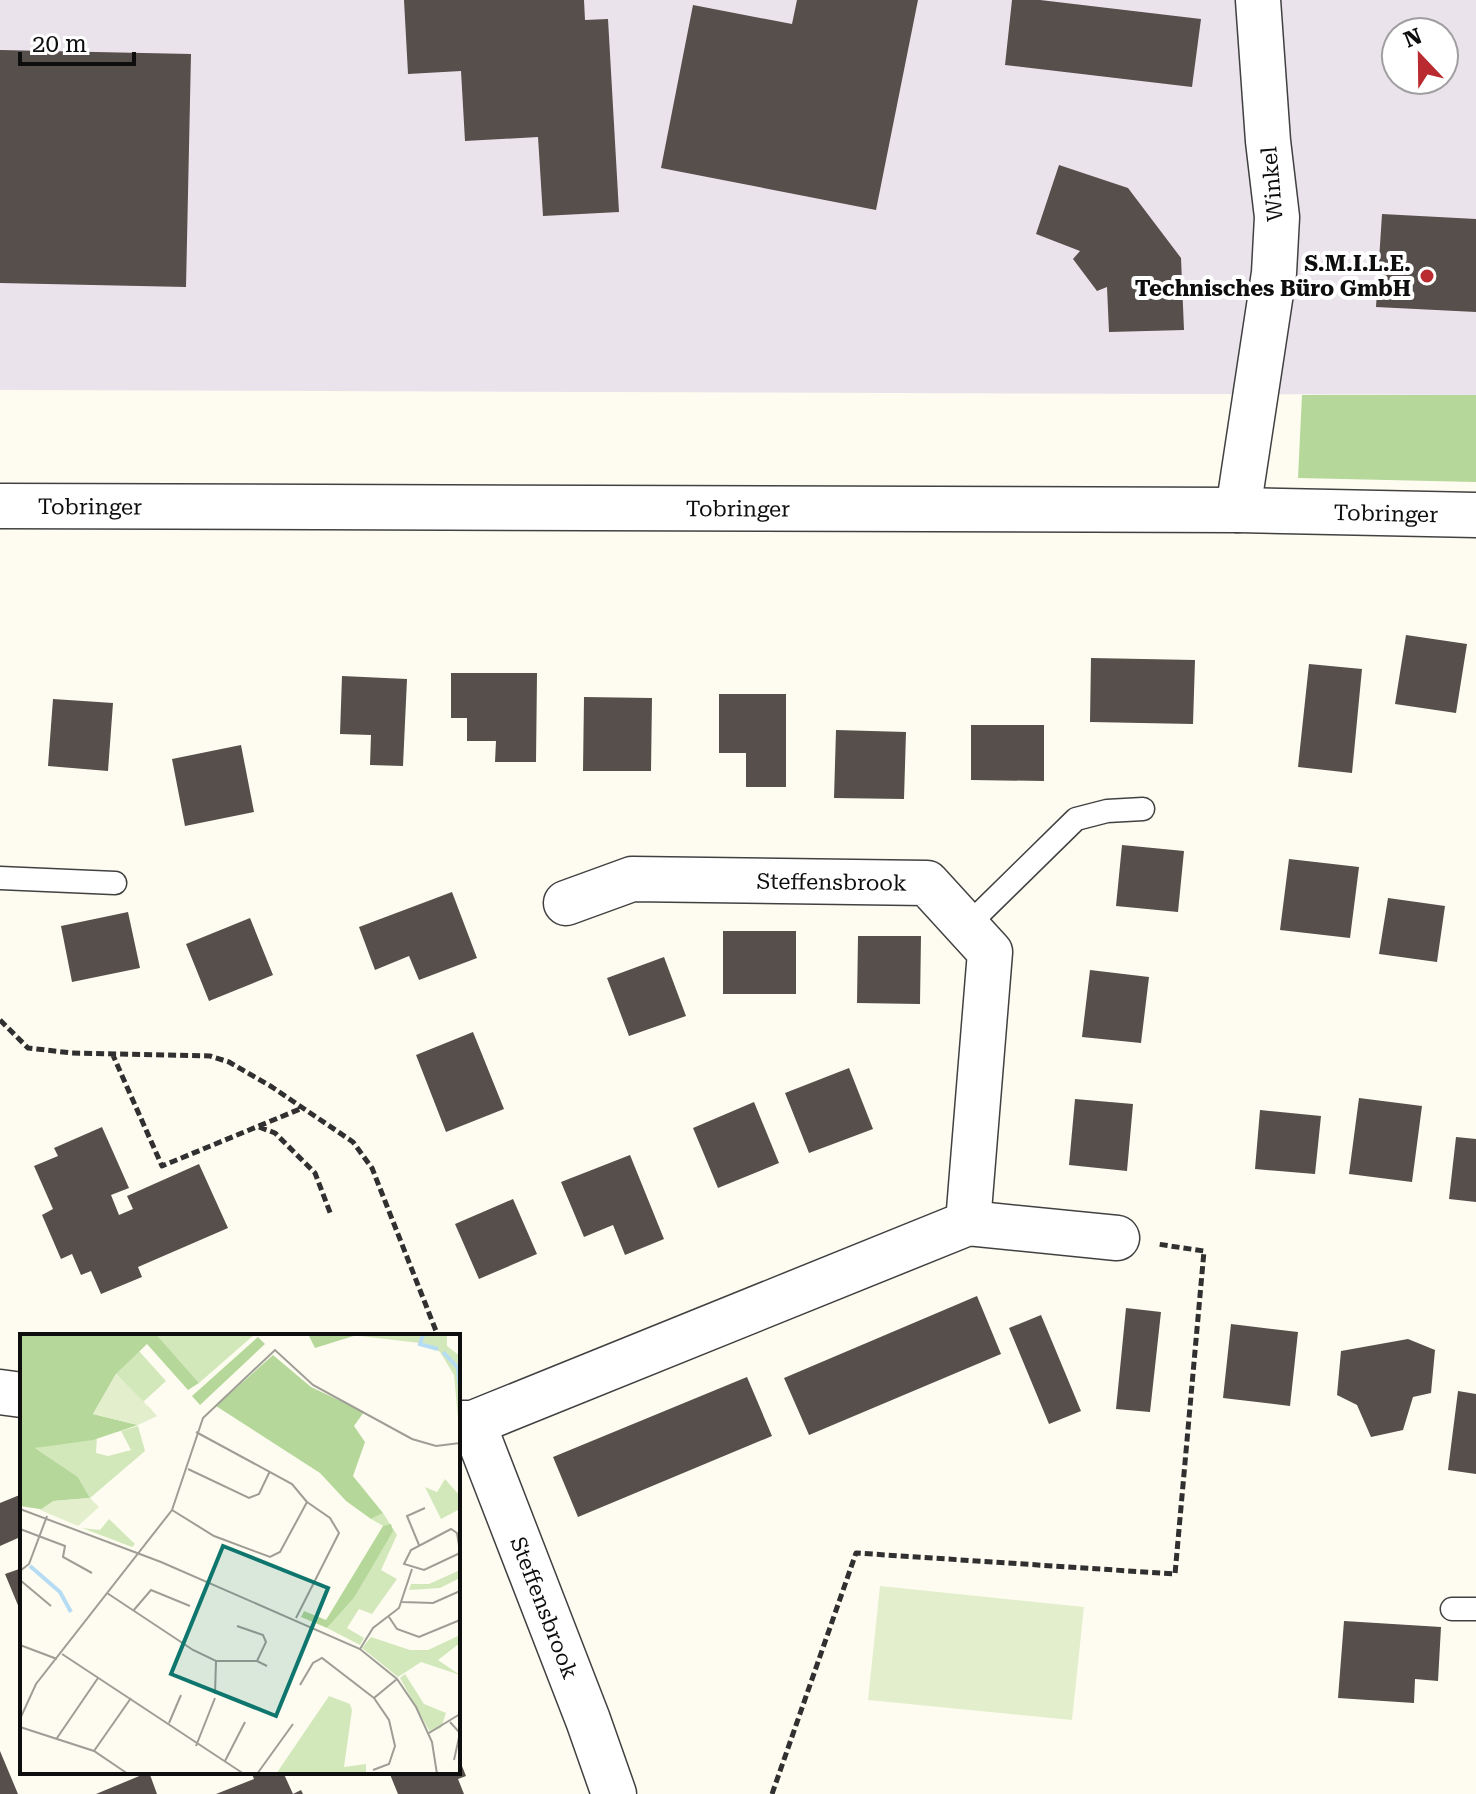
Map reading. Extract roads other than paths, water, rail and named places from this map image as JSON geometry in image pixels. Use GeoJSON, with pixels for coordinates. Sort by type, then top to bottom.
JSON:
{"type":"FeatureCollection","features":[{"type":"Feature","properties":{"kind":"street","name":"Winkel"},"geometry":{"type":"LineString","coordinates":[[1238,510],[1274,273],[1277,217],[1265,112],[1258,0]]}},
{"type":"Feature","properties":{"kind":"street","name":"Tobringer"},"geometry":{"type":"LineString","coordinates":[[0,506],[1238,510],[1476,515]]}},
{"type":"Feature","properties":{"kind":"street","name":"Steffensbrook"},"geometry":{"type":"LineString","coordinates":[[566,903],[632,879],[927,883],[990,952],[968,1223]]}},
{"type":"Feature","properties":{"kind":"street","name":"Steffensbrook"},"geometry":{"type":"LineString","coordinates":[[614,1794],[588,1720],[466,1423],[968,1223],[1117,1238]]}},
{"type":"Feature","properties":{"kind":"street"},"geometry":{"type":"LineString","coordinates":[[0,1392],[20,1395]]}},
{"type":"Feature","properties":{"kind":"lane"},"geometry":{"type":"LineString","coordinates":[[967,926],[1076,819],[1107,811],[1143,809]]}},
{"type":"Feature","properties":{"kind":"lane"},"geometry":{"type":"LineString","coordinates":[[0,878],[115,883]]}},
{"type":"Feature","properties":{"kind":"lane"},"geometry":{"type":"LineString","coordinates":[[1452,1609],[1476,1609]]}},
{"type":"Feature","properties":{"kind":"place","name":"S.M.I.L.E. Technisches Büro GmbH"},"geometry":{"type":"Point","coordinates":[1427,276]}}]}
